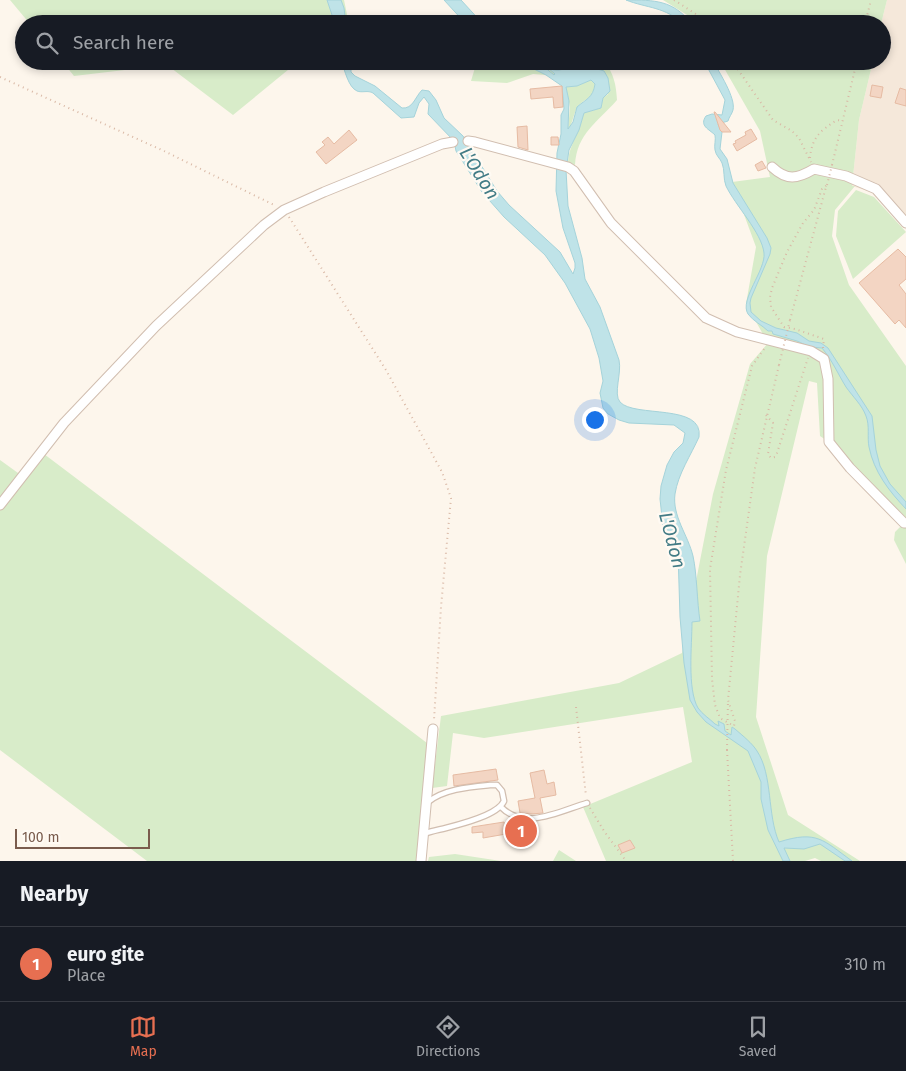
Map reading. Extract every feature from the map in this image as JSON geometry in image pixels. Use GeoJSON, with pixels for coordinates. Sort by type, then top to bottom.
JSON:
{"type":"FeatureCollection","features":[{"type":"Feature","properties":{"kind":"street"},"geometry":{"type":"LineString","coordinates":[[0,505],[64,423],[149,333],[264,225],[284,210],[324,192],[442,144],[453,142]]}},
{"type":"Feature","properties":{"kind":"street"},"geometry":{"type":"LineString","coordinates":[[468,142],[475,142],[568,167],[574,171],[611,223],[706,318],[737,332],[811,351],[824,359],[828,379],[829,442],[850,468],[906,523]]}},
{"type":"Feature","properties":{"kind":"street"},"geometry":{"type":"LineString","coordinates":[[772,167],[779,174],[790,178],[802,176],[814,169],[846,176],[876,189],[906,223]]}},
{"type":"Feature","properties":{"kind":"street"},"geometry":{"type":"LineString","coordinates":[[421,861],[433,730]]}},
{"type":"Feature","properties":{"kind":"lane"},"geometry":{"type":"LineString","coordinates":[[424,834],[486,816],[501,807],[504,798],[496,785],[446,792],[427,802]]}},
{"type":"Feature","properties":{"kind":"lane"},"geometry":{"type":"LineString","coordinates":[[501,807],[508,814],[516,818],[535,819],[587,803]]}},
{"type":"Feature","properties":{"kind":"path"},"geometry":{"type":"LineString","coordinates":[[674,0],[697,15]]}},
{"type":"Feature","properties":{"kind":"path"},"geometry":{"type":"LineString","coordinates":[[867,15],[871,0]]}},
{"type":"Feature","properties":{"kind":"path"},"geometry":{"type":"LineString","coordinates":[[738,70],[774,120],[792,131],[799,138],[814,169]]}},
{"type":"Feature","properties":{"kind":"path"},"geometry":{"type":"LineString","coordinates":[[733,861],[727,750],[728,700],[742,558],[755,468],[778,365],[827,185],[855,70]]}},
{"type":"Feature","properties":{"kind":"path"},"geometry":{"type":"LineString","coordinates":[[0,77],[164,151],[270,202],[284,210],[297,228],[386,370],[442,472],[451,498],[441,607],[433,730]]}},
{"type":"Feature","properties":{"kind":"path"},"geometry":{"type":"LineString","coordinates":[[810,159],[811,143],[825,128],[837,120],[843,121]]}},
{"type":"Feature","properties":{"kind":"path"},"geometry":{"type":"LineString","coordinates":[[824,342],[824,339],[784,327],[771,307],[770,297],[786,252],[803,223],[814,210],[822,189],[827,185]]}},
{"type":"Feature","properties":{"kind":"path"},"geometry":{"type":"LineString","coordinates":[[728,700],[735,721],[734,726],[720,718],[714,705],[710,570],[726,470],[752,366],[770,341]]}},
{"type":"Feature","properties":{"kind":"path"},"geometry":{"type":"LineString","coordinates":[[766,415],[773,424],[768,454],[771,458],[775,457],[777,453],[811,351]]}},
{"type":"Feature","properties":{"kind":"path"},"geometry":{"type":"LineString","coordinates":[[576,707],[587,803],[604,832],[626,861]]}},
{"type":"Feature","properties":{"kind":"shaded area"},"geometry":{"type":"Polygon","coordinates":[[[887,0],[906,0],[906,228],[877,194],[852,186],[859,120],[871,70],[891,70],[891,15],[883,15],[887,0]]]}},
{"type":"Feature","properties":{"kind":"green space"},"geometry":{"type":"Polygon","coordinates":[[[10,0],[344,0],[347,15],[22,15],[10,0]]]}},
{"type":"Feature","properties":{"kind":"green space"},"geometry":{"type":"Polygon","coordinates":[[[663,0],[887,0],[883,15],[687,15],[663,0]]]}},
{"type":"Feature","properties":{"kind":"green space"},"geometry":{"type":"Polygon","coordinates":[[[69,70],[125,70],[74,76],[69,70]]]}},
{"type":"Feature","properties":{"kind":"green space"},"geometry":{"type":"Polygon","coordinates":[[[174,70],[288,70],[233,115],[174,70]]]}},
{"type":"Feature","properties":{"kind":"green space"},"geometry":{"type":"Polygon","coordinates":[[[474,70],[536,70],[546,75],[533,74],[507,83],[471,81],[474,70]]]}},
{"type":"Feature","properties":{"kind":"green space"},"geometry":{"type":"Polygon","coordinates":[[[547,70],[551,70],[556,74],[554,76],[547,70]]]}},
{"type":"Feature","properties":{"kind":"green space"},"geometry":{"type":"Polygon","coordinates":[[[599,70],[609,70],[615,84],[617,100],[584,136],[575,165],[568,162],[584,113],[601,108],[603,98],[608,94],[599,70]]]}},
{"type":"Feature","properties":{"kind":"green space"},"geometry":{"type":"Polygon","coordinates":[[[725,70],[871,70],[859,120],[852,186],[855,186],[835,210],[832,236],[849,285],[906,366],[906,564],[894,540],[895,532],[904,523],[829,442],[820,436],[817,383],[809,381],[767,556],[756,717],[788,815],[860,861],[821,861],[815,858],[805,861],[606,861],[583,807],[692,762],[683,707],[484,738],[453,733],[447,786],[432,788],[441,716],[619,683],[682,653],[713,494],[750,364],[768,343],[746,304],[756,247],[732,182],[770,177],[760,131],[725,70]]]}},
{"type":"Feature","properties":{"kind":"green space"},"geometry":{"type":"Polygon","coordinates":[[[591,80],[595,84],[594,89],[590,96],[577,108],[568,130],[570,107],[566,87],[577,86],[591,80]]]}},
{"type":"Feature","properties":{"kind":"green space"},"geometry":{"type":"Polygon","coordinates":[[[856,190],[874,197],[906,232],[853,279],[836,236],[838,211],[856,190]]]}},
{"type":"Feature","properties":{"kind":"green space"},"geometry":{"type":"Polygon","coordinates":[[[44,454],[427,743],[418,861],[147,861],[0,750],[0,460],[25,478],[44,454]]]}},
{"type":"Feature","properties":{"kind":"green space"},"geometry":{"type":"Polygon","coordinates":[[[559,850],[576,861],[553,861],[559,850]]]}},
{"type":"Feature","properties":{"kind":"green space"},"geometry":{"type":"Polygon","coordinates":[[[455,854],[501,861],[428,861],[429,857],[455,854]]]}},
{"type":"Feature","properties":{"kind":"water"},"geometry":{"type":"Polygon","coordinates":[[[327,0],[341,0],[345,15],[332,15],[327,0]]]}},
{"type":"Feature","properties":{"kind":"water"},"geometry":{"type":"Polygon","coordinates":[[[444,0],[461,0],[475,15],[458,15],[444,0]]]}},
{"type":"Feature","properties":{"kind":"water"},"geometry":{"type":"Polygon","coordinates":[[[626,0],[646,0],[663,3],[684,15],[672,15],[626,0]]]}},
{"type":"Feature","properties":{"kind":"water","name":"L'Odon"},"geometry":{"type":"Polygon","coordinates":[[[344,70],[351,70],[355,76],[375,86],[402,108],[409,107],[422,90],[429,91],[436,100],[444,118],[463,136],[497,191],[509,205],[560,252],[573,274],[575,263],[563,228],[556,191],[557,153],[561,134],[561,115],[564,109],[562,86],[536,70],[548,70],[554,75],[550,70],[604,71],[608,78],[610,91],[603,98],[601,108],[584,113],[579,130],[569,150],[566,170],[568,206],[582,258],[585,279],[600,307],[619,360],[617,394],[620,402],[628,407],[680,415],[691,419],[698,426],[699,437],[679,479],[675,494],[678,518],[693,556],[700,621],[692,622],[691,679],[695,700],[698,708],[715,724],[719,726],[718,721],[724,724],[725,731],[731,735],[732,727],[753,745],[757,751],[766,772],[775,831],[779,842],[802,837],[819,839],[834,847],[852,861],[845,861],[820,844],[804,849],[784,848],[790,861],[783,861],[768,830],[761,799],[761,782],[748,751],[706,722],[690,700],[684,663],[680,617],[678,552],[663,526],[660,499],[661,486],[667,465],[674,452],[683,443],[685,433],[674,425],[629,423],[619,420],[608,414],[603,408],[600,393],[603,381],[599,358],[590,329],[565,283],[545,255],[504,217],[482,192],[456,151],[454,141],[428,114],[429,104],[424,97],[419,103],[414,117],[401,118],[373,93],[359,92],[349,82],[344,70]],[[591,80],[577,86],[566,87],[569,101],[568,129],[573,122],[577,107],[591,95],[595,84],[591,80]]]}},
{"type":"Feature","properties":{"kind":"water"},"geometry":{"type":"Polygon","coordinates":[[[709,70],[718,70],[726,85],[733,105],[733,111],[728,121],[718,124],[722,132],[720,149],[727,159],[733,183],[767,238],[771,248],[751,298],[751,312],[761,321],[776,328],[797,333],[809,341],[821,343],[828,348],[872,416],[880,466],[890,484],[906,502],[906,509],[878,473],[871,456],[868,424],[864,412],[822,348],[810,347],[773,334],[772,331],[768,331],[748,314],[746,308],[747,301],[764,260],[764,253],[753,228],[726,186],[723,166],[715,150],[715,135],[704,125],[706,116],[712,114],[722,115],[725,100],[709,70]]]}},
{"type":"Feature","properties":{"kind":"building"},"geometry":{"type":"Polygon","coordinates":[[[872,85],[883,87],[881,98],[870,96],[872,85]]]}},
{"type":"Feature","properties":{"kind":"building"},"geometry":{"type":"Polygon","coordinates":[[[562,86],[563,107],[554,108],[553,97],[531,99],[530,89],[562,86]]]}},
{"type":"Feature","properties":{"kind":"building"},"geometry":{"type":"Polygon","coordinates":[[[900,88],[906,90],[906,106],[895,103],[900,88]]]}},
{"type":"Feature","properties":{"kind":"building"},"geometry":{"type":"Polygon","coordinates":[[[714,112],[731,132],[722,132],[720,130],[714,112]]]}},
{"type":"Feature","properties":{"kind":"building"},"geometry":{"type":"Polygon","coordinates":[[[527,126],[528,150],[518,147],[517,127],[527,126]]]}},
{"type":"Feature","properties":{"kind":"building"},"geometry":{"type":"Polygon","coordinates":[[[751,129],[757,139],[737,151],[733,144],[746,135],[745,132],[751,129]]]}},
{"type":"Feature","properties":{"kind":"building"},"geometry":{"type":"Polygon","coordinates":[[[349,130],[357,140],[326,164],[316,152],[325,145],[322,142],[328,137],[334,144],[349,130]]]}},
{"type":"Feature","properties":{"kind":"building"},"geometry":{"type":"Polygon","coordinates":[[[551,137],[558,137],[559,145],[551,145],[551,137]]]}},
{"type":"Feature","properties":{"kind":"building"},"geometry":{"type":"Polygon","coordinates":[[[762,161],[766,168],[758,171],[755,165],[762,161]]]}},
{"type":"Feature","properties":{"kind":"building"},"geometry":{"type":"Polygon","coordinates":[[[898,249],[906,257],[906,279],[899,285],[906,294],[906,328],[899,320],[895,324],[859,283],[898,249]]]}},
{"type":"Feature","properties":{"kind":"building"},"geometry":{"type":"Polygon","coordinates":[[[496,769],[498,780],[454,786],[453,775],[496,769]]]}},
{"type":"Feature","properties":{"kind":"building"},"geometry":{"type":"Polygon","coordinates":[[[544,770],[547,784],[554,782],[556,795],[540,798],[543,813],[520,813],[518,801],[535,798],[530,773],[544,770]]]}},
{"type":"Feature","properties":{"kind":"building"},"geometry":{"type":"Polygon","coordinates":[[[504,822],[505,827],[529,822],[532,836],[508,843],[506,834],[483,838],[483,832],[472,833],[472,827],[504,822]]]}},
{"type":"Feature","properties":{"kind":"building"},"geometry":{"type":"Polygon","coordinates":[[[630,840],[635,848],[622,853],[618,845],[630,840]]]}},
{"type":"Feature","properties":{"kind":"place","name":"euro gite"},"geometry":{"type":"Point","coordinates":[521,831]}}]}
